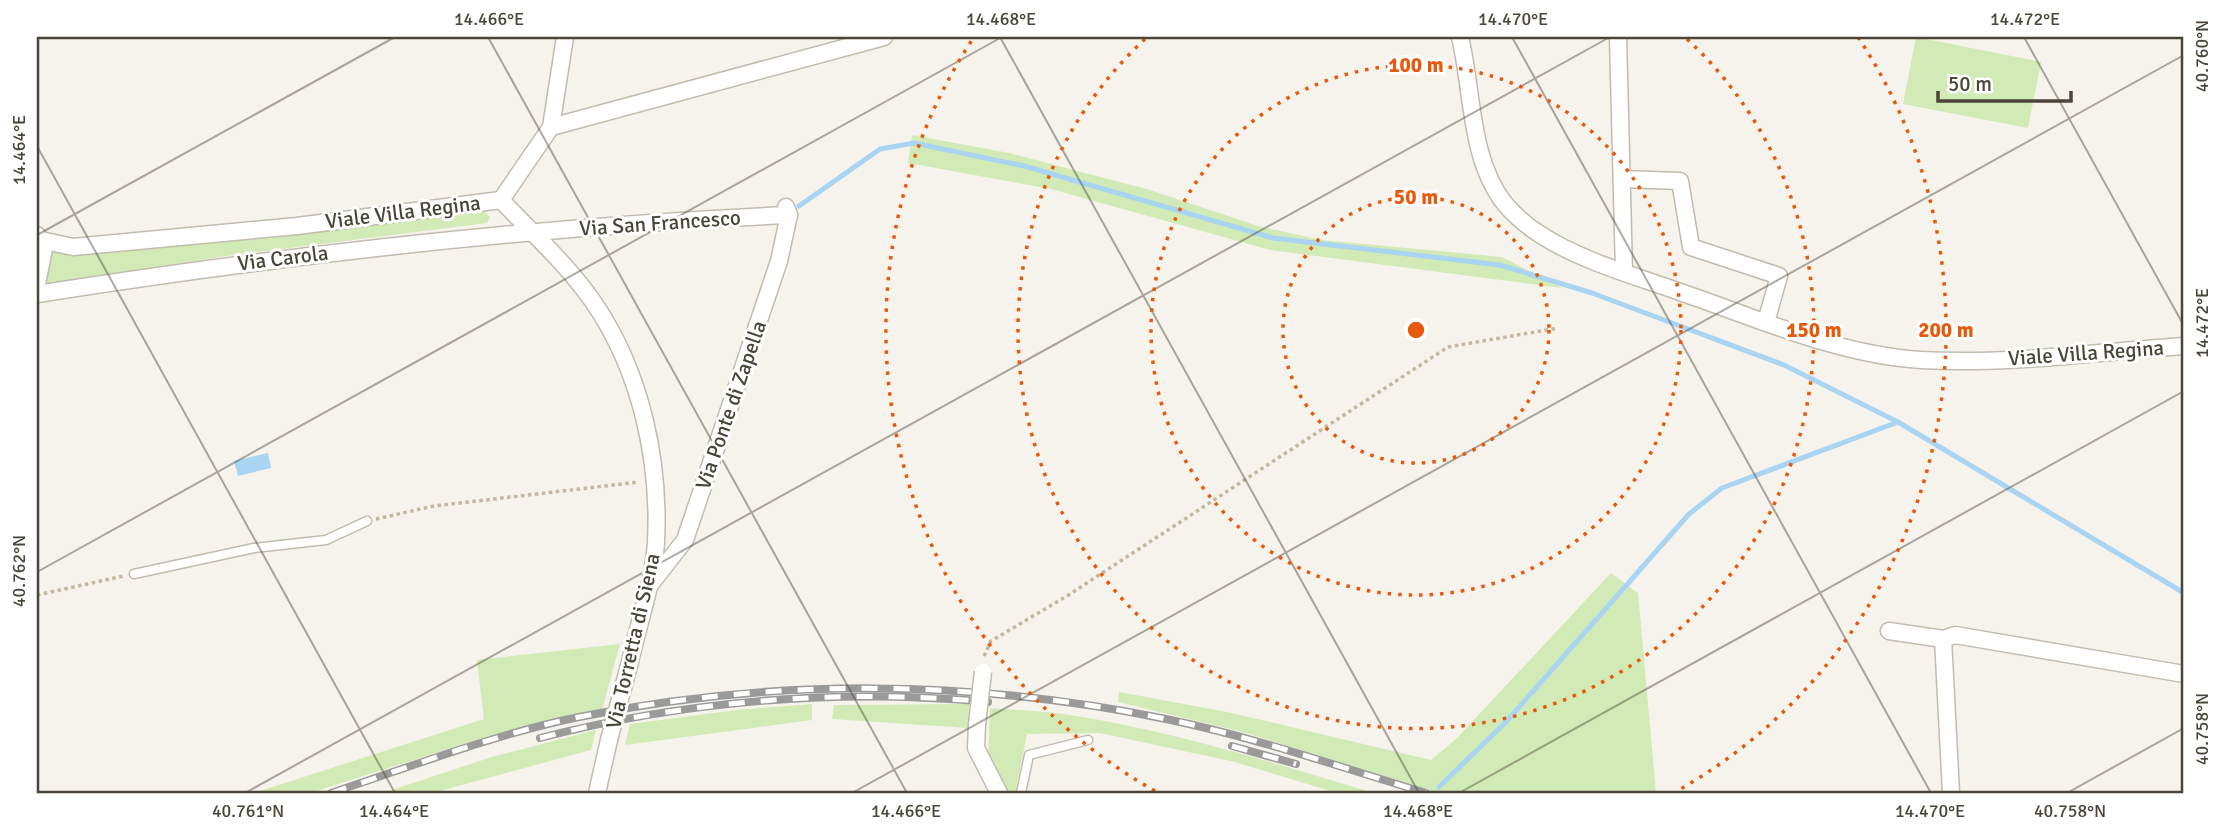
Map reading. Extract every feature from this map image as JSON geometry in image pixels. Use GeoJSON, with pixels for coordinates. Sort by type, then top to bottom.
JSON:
{"type":"FeatureCollection","features":[{"type":"Feature","properties":{"kind":"street"},"geometry":{"type":"LineString","coordinates":[[565,37],[551,127],[884,37]]}},
{"type":"Feature","properties":{"kind":"street","name":"Viale Villa Regina"},"geometry":{"type":"LineString","coordinates":[[1460,37],[1481,150],[1504,202],[1521,221],[1542,236],[1624,272],[1840,346],[1919,360],[1997,360],[2184,346]]}},
{"type":"Feature","properties":{"kind":"street"},"geometry":{"type":"LineString","coordinates":[[1618,37],[1624,272]]}},
{"type":"Feature","properties":{"kind":"street","name":"Viale Villa Regina"},"geometry":{"type":"LineString","coordinates":[[39,238],[73,247],[297,226],[501,200],[551,127]]}},
{"type":"Feature","properties":{"kind":"street"},"geometry":{"type":"LineString","coordinates":[[1622,179],[1680,181],[1691,247],[1779,276],[1766,322]]}},
{"type":"Feature","properties":{"kind":"street","name":"Via Torretta di Siena"},"geometry":{"type":"LineString","coordinates":[[501,200],[594,303],[621,351],[637,392],[655,480],[656,544],[597,793]]}},
{"type":"Feature","properties":{"kind":"street","name":"Via San Francesco"},"geometry":{"type":"LineString","coordinates":[[531,231],[787,211]]}},
{"type":"Feature","properties":{"kind":"street","name":"Via Ponte di Zapella"},"geometry":{"type":"LineString","coordinates":[[645,591],[685,540],[779,261],[787,211]]}},
{"type":"Feature","properties":{"kind":"street","name":"Via Carola"},"geometry":{"type":"LineString","coordinates":[[37,294],[319,253],[531,231]]}},
{"type":"Feature","properties":{"kind":"street"},"geometry":{"type":"LineString","coordinates":[[37,285],[43,262],[39,238]]}},
{"type":"Feature","properties":{"kind":"street"},"geometry":{"type":"LineString","coordinates":[[1889,631],[1943,639],[1955,635],[2184,674]]}},
{"type":"Feature","properties":{"kind":"street"},"geometry":{"type":"LineString","coordinates":[[1943,639],[1951,793]]}},
{"type":"Feature","properties":{"kind":"street"},"geometry":{"type":"LineString","coordinates":[[983,672],[976,748],[999,793]]}},
{"type":"Feature","properties":{"kind":"lane"},"geometry":{"type":"LineString","coordinates":[[134,574],[254,548],[326,540],[367,521]]}},
{"type":"Feature","properties":{"kind":"lane"},"geometry":{"type":"LineString","coordinates":[[1021,793],[1029,755],[1088,740]]}},
{"type":"Feature","properties":{"kind":"path"},"geometry":{"type":"LineString","coordinates":[[983,672],[985,651],[991,641],[1067,596],[1448,347],[1558,328]]}},
{"type":"Feature","properties":{"kind":"path"},"geometry":{"type":"LineString","coordinates":[[367,521],[434,506],[655,480]]}},
{"type":"Feature","properties":{"kind":"path"},"geometry":{"type":"LineString","coordinates":[[37,595],[134,574]]}},
{"type":"Feature","properties":{"kind":"green space"},"geometry":{"type":"Polygon","coordinates":[[[1916,37],[2041,62],[2028,128],[1903,104],[1916,37]]]}},
{"type":"Feature","properties":{"kind":"green space"},"geometry":{"type":"Polygon","coordinates":[[[912,135],[1009,153],[1150,190],[1258,226],[1322,240],[1502,257],[1562,288],[1270,250],[1051,189],[908,163],[912,135]]]}},
{"type":"Feature","properties":{"kind":"green space"},"geometry":{"type":"Polygon","coordinates":[[[482,209],[490,217],[487,223],[226,256],[47,285],[42,283],[50,251],[76,254],[247,240],[482,209]]]}},
{"type":"Feature","properties":{"kind":"green space"},"geometry":{"type":"Polygon","coordinates":[[[1611,573],[1638,593],[1656,793],[1439,793],[1243,732],[1118,702],[1119,692],[1227,712],[1431,760],[1457,738],[1611,573]]]}},
{"type":"Feature","properties":{"kind":"green space"},"geometry":{"type":"Polygon","coordinates":[[[620,644],[602,710],[489,736],[310,793],[254,793],[484,719],[477,660],[620,644]]]}},
{"type":"Feature","properties":{"kind":"green space"},"geometry":{"type":"Polygon","coordinates":[[[812,704],[812,720],[625,745],[630,724],[736,710],[812,704]]]}},
{"type":"Feature","properties":{"kind":"green space"},"geometry":{"type":"Polygon","coordinates":[[[969,704],[968,728],[832,719],[834,705],[969,704]]]}},
{"type":"Feature","properties":{"kind":"green space"},"geometry":{"type":"Polygon","coordinates":[[[990,708],[1060,714],[1147,730],[1374,793],[1337,793],[1235,762],[1100,733],[1027,734],[1015,793],[1009,793],[988,758],[990,708]]]}},
{"type":"Feature","properties":{"kind":"green space"},"geometry":{"type":"Polygon","coordinates":[[[596,730],[591,750],[432,793],[383,793],[495,756],[596,730]]]}},
{"type":"Feature","properties":{"kind":"water"},"geometry":{"type":"Polygon","coordinates":[[[268,453],[271,468],[238,476],[234,461],[268,453]]]}},
{"type":"Feature","properties":{"kind":"waterway"},"geometry":{"type":"LineString","coordinates":[[799,206],[880,149],[914,143],[1024,166],[1273,238],[1500,265],[1592,293],[1784,365],[1898,422],[2184,593]]}},
{"type":"Feature","properties":{"kind":"waterway"},"geometry":{"type":"LineString","coordinates":[[1439,787],[1506,722],[1689,514],[1722,488],[1898,422]]}},
{"type":"Feature","properties":{"kind":"railway"},"geometry":{"type":"LineString","coordinates":[[331,793],[485,741],[579,717],[725,695],[872,688],[1020,696],[1166,719],[1264,743],[1426,793]]}},
{"type":"Feature","properties":{"kind":"railway"},"geometry":{"type":"LineString","coordinates":[[540,738],[650,715],[762,701],[876,697],[988,702]]}},
{"type":"Feature","properties":{"kind":"railway"},"geometry":{"type":"LineString","coordinates":[[1232,746],[1296,764]]}}]}
